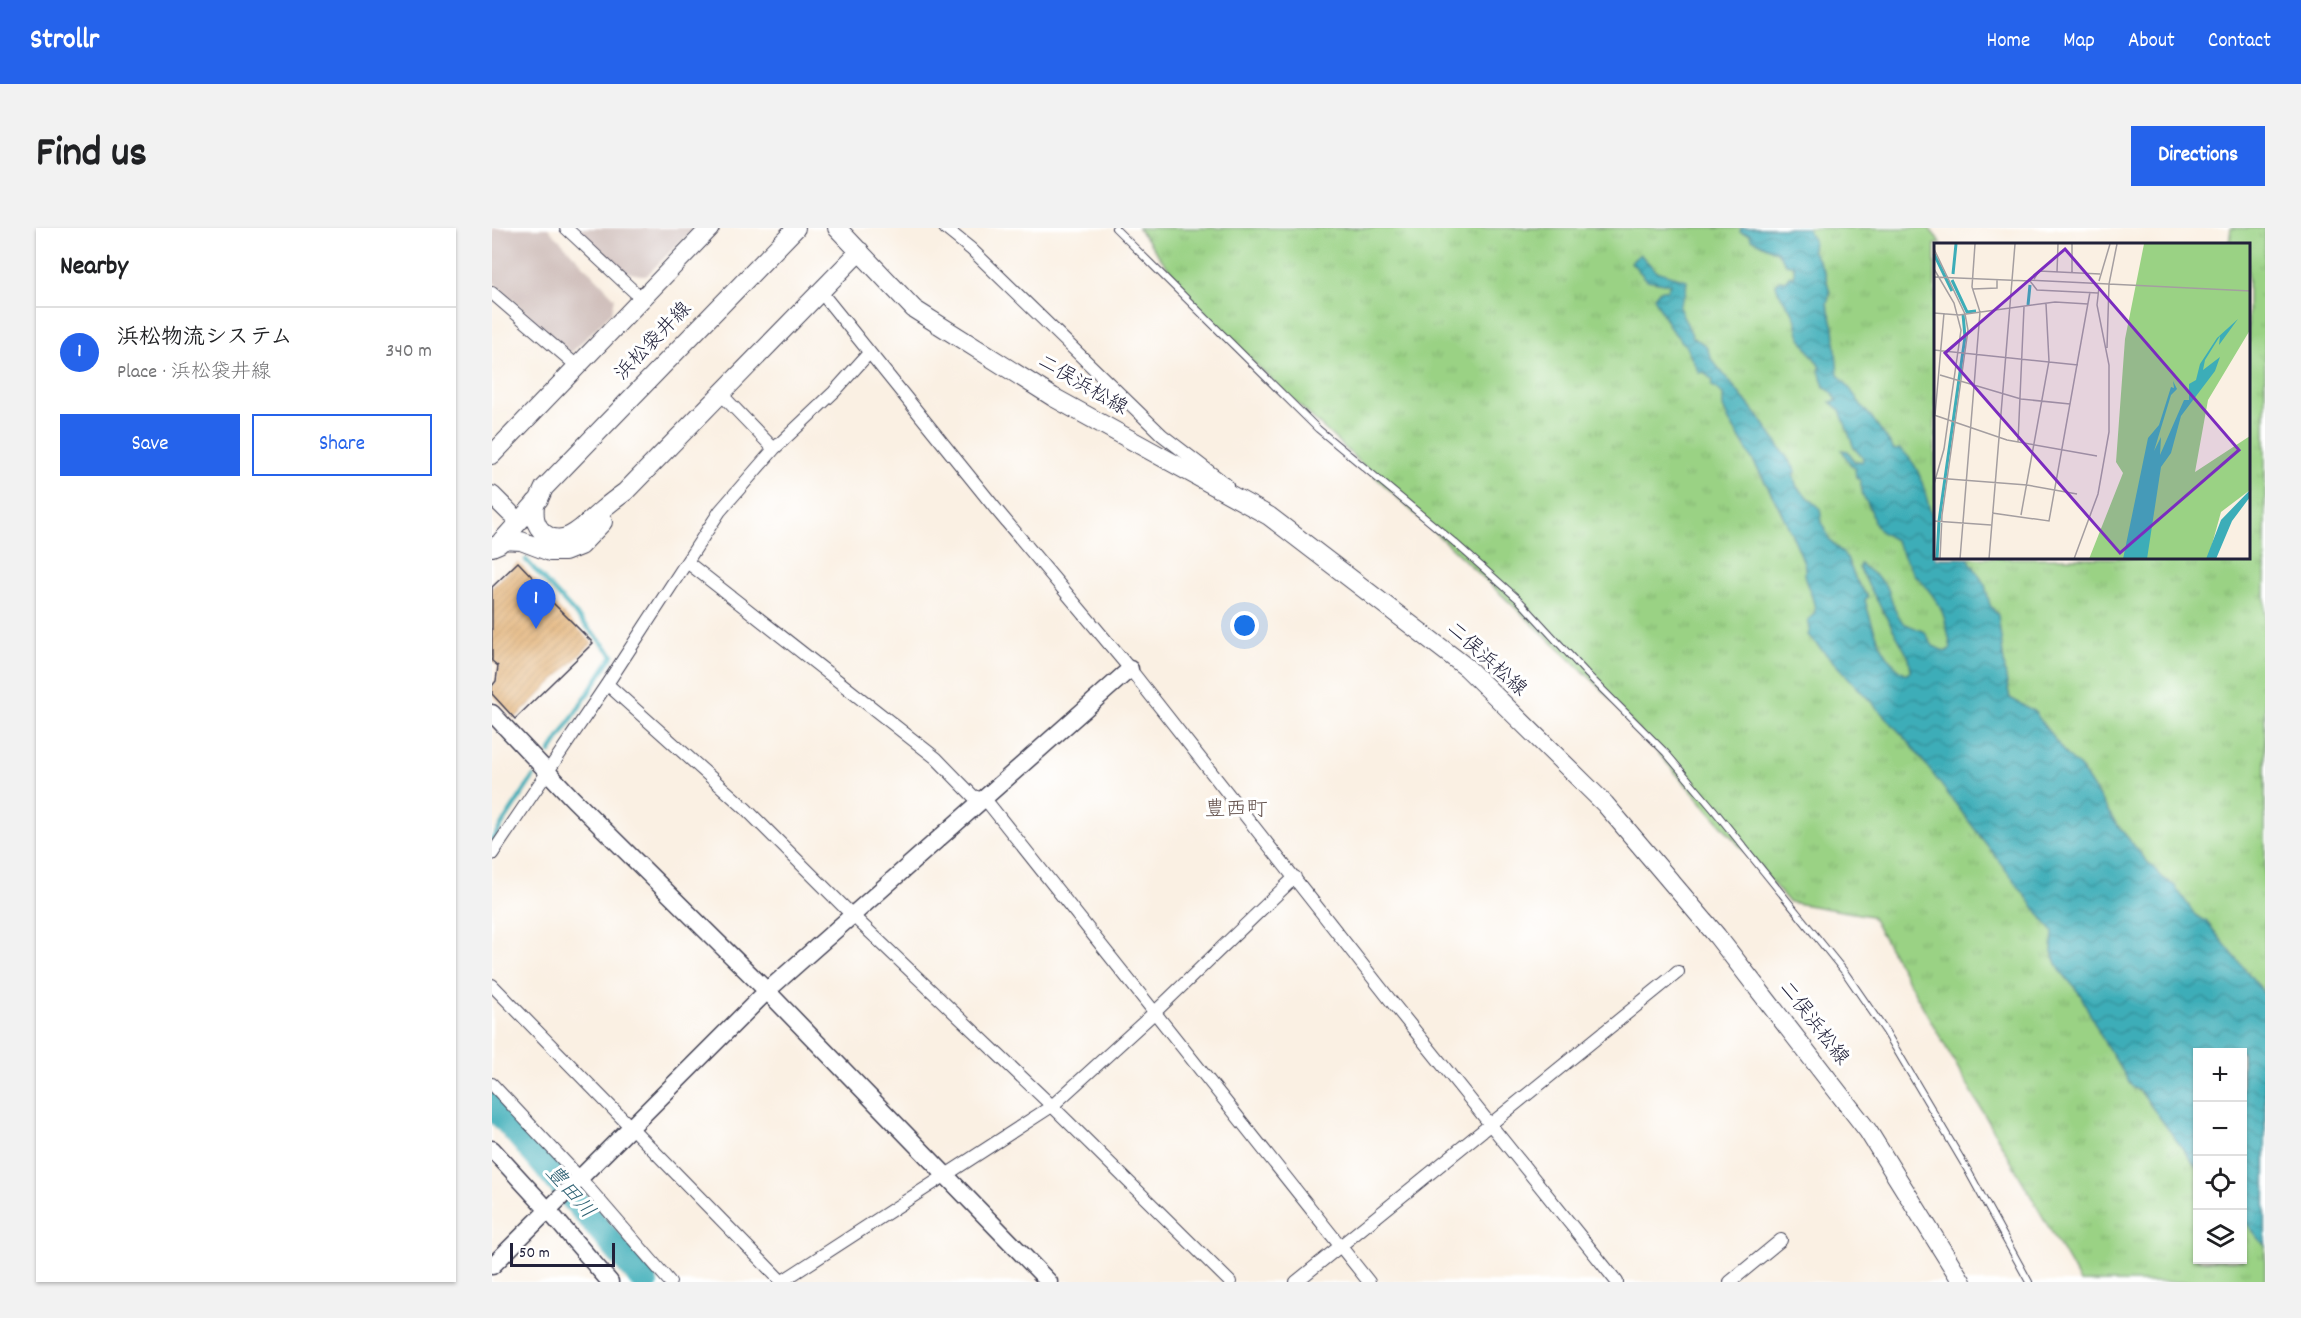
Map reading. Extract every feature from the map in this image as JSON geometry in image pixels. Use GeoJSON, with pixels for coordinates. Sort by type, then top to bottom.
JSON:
{"type":"FeatureCollection","features":[{"type":"Feature","properties":{"kind":"main road"},"geometry":{"type":"LineString","coordinates":[[492,455],[710,228]]}},
{"type":"Feature","properties":{"kind":"main road","name":"浜松袋井線"},"geometry":{"type":"LineString","coordinates":[[495,540],[540,496],[796,228]]}},
{"type":"Feature","properties":{"kind":"main road","name":"二俣浜松線"},"geometry":{"type":"LineString","coordinates":[[837,228],[914,309],[1053,397],[1269,516],[1466,667],[1605,804],[1717,936],[1868,1131],[1962,1282]]}},
{"type":"Feature","properties":{"kind":"main road"},"geometry":{"type":"LineString","coordinates":[[540,496],[534,516],[540,530],[547,536],[563,538],[573,534],[626,492],[860,251]]}},
{"type":"Feature","properties":{"kind":"main road"},"geometry":{"type":"LineString","coordinates":[[495,540],[521,541],[550,552],[573,550],[585,542],[610,515],[626,492]]}},
{"type":"Feature","properties":{"kind":"main road","name":"浜松袋井線"},"geometry":{"type":"LineString","coordinates":[[495,540],[510,513],[532,493],[540,496]]}},
{"type":"Feature","properties":{"kind":"main road"},"geometry":{"type":"LineString","coordinates":[[492,495],[510,513]]}},
{"type":"Feature","properties":{"kind":"street"},"geometry":{"type":"LineString","coordinates":[[566,228],[642,299]]}},
{"type":"Feature","properties":{"kind":"street"},"geometry":{"type":"LineString","coordinates":[[945,228],[980,257],[1161,435],[1269,516]]}},
{"type":"Feature","properties":{"kind":"street"},"geometry":{"type":"LineString","coordinates":[[820,291],[1130,669],[1617,1282]]}},
{"type":"Feature","properties":{"kind":"street"},"geometry":{"type":"LineString","coordinates":[[492,293],[577,366]]}},
{"type":"Feature","properties":{"kind":"street"},"geometry":{"type":"LineString","coordinates":[[492,854],[720,511],[774,449],[834,392],[869,353]]}},
{"type":"Feature","properties":{"kind":"street"},"geometry":{"type":"LineString","coordinates":[[722,393],[774,449]]}},
{"type":"Feature","properties":{"kind":"street"},"geometry":{"type":"LineString","coordinates":[[687,562],[936,758],[973,796],[985,799],[1369,1282]]}},
{"type":"Feature","properties":{"kind":"street"},"geometry":{"type":"LineString","coordinates":[[492,1266],[767,991],[1130,669]]}},
{"type":"Feature","properties":{"kind":"street"},"geometry":{"type":"LineString","coordinates":[[607,684],[746,809],[1230,1282]]}},
{"type":"Feature","properties":{"kind":"street"},"geometry":{"type":"LineString","coordinates":[[492,714],[548,770],[573,799],[767,991],[1049,1282]]}},
{"type":"Feature","properties":{"kind":"street"},"geometry":{"type":"LineString","coordinates":[[492,985],[781,1282],[1052,1106],[1155,1012],[1295,877]]}},
{"type":"Feature","properties":{"kind":"street"},"geometry":{"type":"LineString","coordinates":[[1296,1282],[1678,972]]}},
{"type":"Feature","properties":{"kind":"street"},"geometry":{"type":"LineString","coordinates":[[492,1084],[670,1282]]}},
{"type":"Feature","properties":{"kind":"street"},"geometry":{"type":"LineString","coordinates":[[492,1149],[552,1204],[610,1282]]}},
{"type":"Feature","properties":{"kind":"street"},"geometry":{"type":"LineString","coordinates":[[1730,1282],[1781,1240]]}},
{"type":"Feature","properties":{"kind":"lane"},"geometry":{"type":"LineString","coordinates":[[1115,228],[1318,429],[1518,598],[1588,675],[1666,753],[1844,971],[1887,1032],[1967,1169],[2029,1282]]}},
{"type":"Feature","properties":{"kind":"shaded area"},"geometry":{"type":"Polygon","coordinates":[[[492,228],[548,228],[615,298],[612,312],[571,353],[492,281],[492,228]]]}},
{"type":"Feature","properties":{"kind":"shaded area"},"geometry":{"type":"Polygon","coordinates":[[[577,228],[694,228],[646,276],[620,271],[577,228]]]}},
{"type":"Feature","properties":{"kind":"green space"},"geometry":{"type":"Polygon","coordinates":[[[1138,228],[1929,228],[1941,243],[1934,243],[1934,560],[2250,560],[2250,243],[2229,243],[2231,228],[2265,228],[2265,1282],[2080,1282],[1871,916],[1789,902],[1602,689],[1206,318],[1138,228]]]}},
{"type":"Feature","properties":{"kind":"water"},"geometry":{"type":"Polygon","coordinates":[[[1741,228],[1807,228],[1813,240],[1812,250],[1825,272],[1830,293],[1827,304],[1834,327],[1838,375],[1894,450],[1900,449],[1918,471],[1934,519],[1934,560],[1969,560],[1985,585],[1990,605],[1998,615],[2010,698],[2034,711],[2066,755],[2080,767],[2115,822],[2145,859],[2164,879],[2175,886],[2195,915],[2206,921],[2265,994],[2265,1246],[2247,1224],[2247,1048],[2193,1048],[2193,1163],[2140,1091],[2133,1088],[2103,1040],[2080,994],[2060,970],[2052,952],[2053,932],[1907,740],[1808,635],[1810,629],[1808,620],[1815,613],[1815,608],[1805,580],[1804,563],[1797,545],[1769,490],[1728,419],[1723,407],[1723,394],[1711,385],[1713,381],[1704,372],[1699,373],[1685,345],[1670,328],[1654,297],[1660,290],[1667,290],[1670,284],[1647,280],[1631,262],[1640,254],[1656,271],[1687,280],[1686,291],[1679,307],[1693,337],[1706,346],[1712,360],[1762,421],[1796,471],[1793,475],[1797,487],[1820,508],[1822,523],[1830,540],[1847,558],[1856,580],[1868,597],[1865,600],[1875,631],[1892,661],[1907,674],[1911,670],[1909,658],[1859,568],[1860,564],[1881,580],[1888,589],[1895,610],[1903,623],[1925,632],[1933,646],[1946,652],[1951,648],[1944,616],[1938,604],[1914,575],[1895,540],[1881,532],[1874,523],[1871,510],[1863,496],[1860,480],[1856,478],[1855,468],[1842,450],[1848,451],[1854,461],[1862,462],[1863,458],[1854,448],[1840,410],[1830,402],[1837,401],[1833,393],[1824,387],[1819,370],[1821,369],[1802,340],[1791,309],[1777,288],[1776,284],[1780,280],[1785,281],[1790,275],[1794,278],[1794,266],[1786,264],[1777,252],[1751,239],[1750,235],[1740,232],[1741,228]]]}},
{"type":"Feature","properties":{"kind":"building"},"geometry":{"type":"Polygon","coordinates":[[[518,562],[552,598],[550,600],[593,643],[515,719],[492,694],[498,666],[492,661],[492,587],[518,562]]]}},
{"type":"Feature","properties":{"kind":"waterway"},"geometry":{"type":"LineString","coordinates":[[526,560],[613,655],[550,752]]}},
{"type":"Feature","properties":{"kind":"waterway"},"geometry":{"type":"LineString","coordinates":[[492,840],[533,777]]}},
{"type":"Feature","properties":{"kind":"waterway","name":"豊田川"},"geometry":{"type":"LineString","coordinates":[[492,1104],[645,1282]]}},
{"type":"Feature","properties":{"kind":"place","name":"浜松物流システム"},"geometry":{"type":"Point","coordinates":[536,629]}},
{"type":"Feature","properties":{"kind":"district","name":"豊西町"},"geometry":{"type":"Point","coordinates":[1236,811]}}]}
